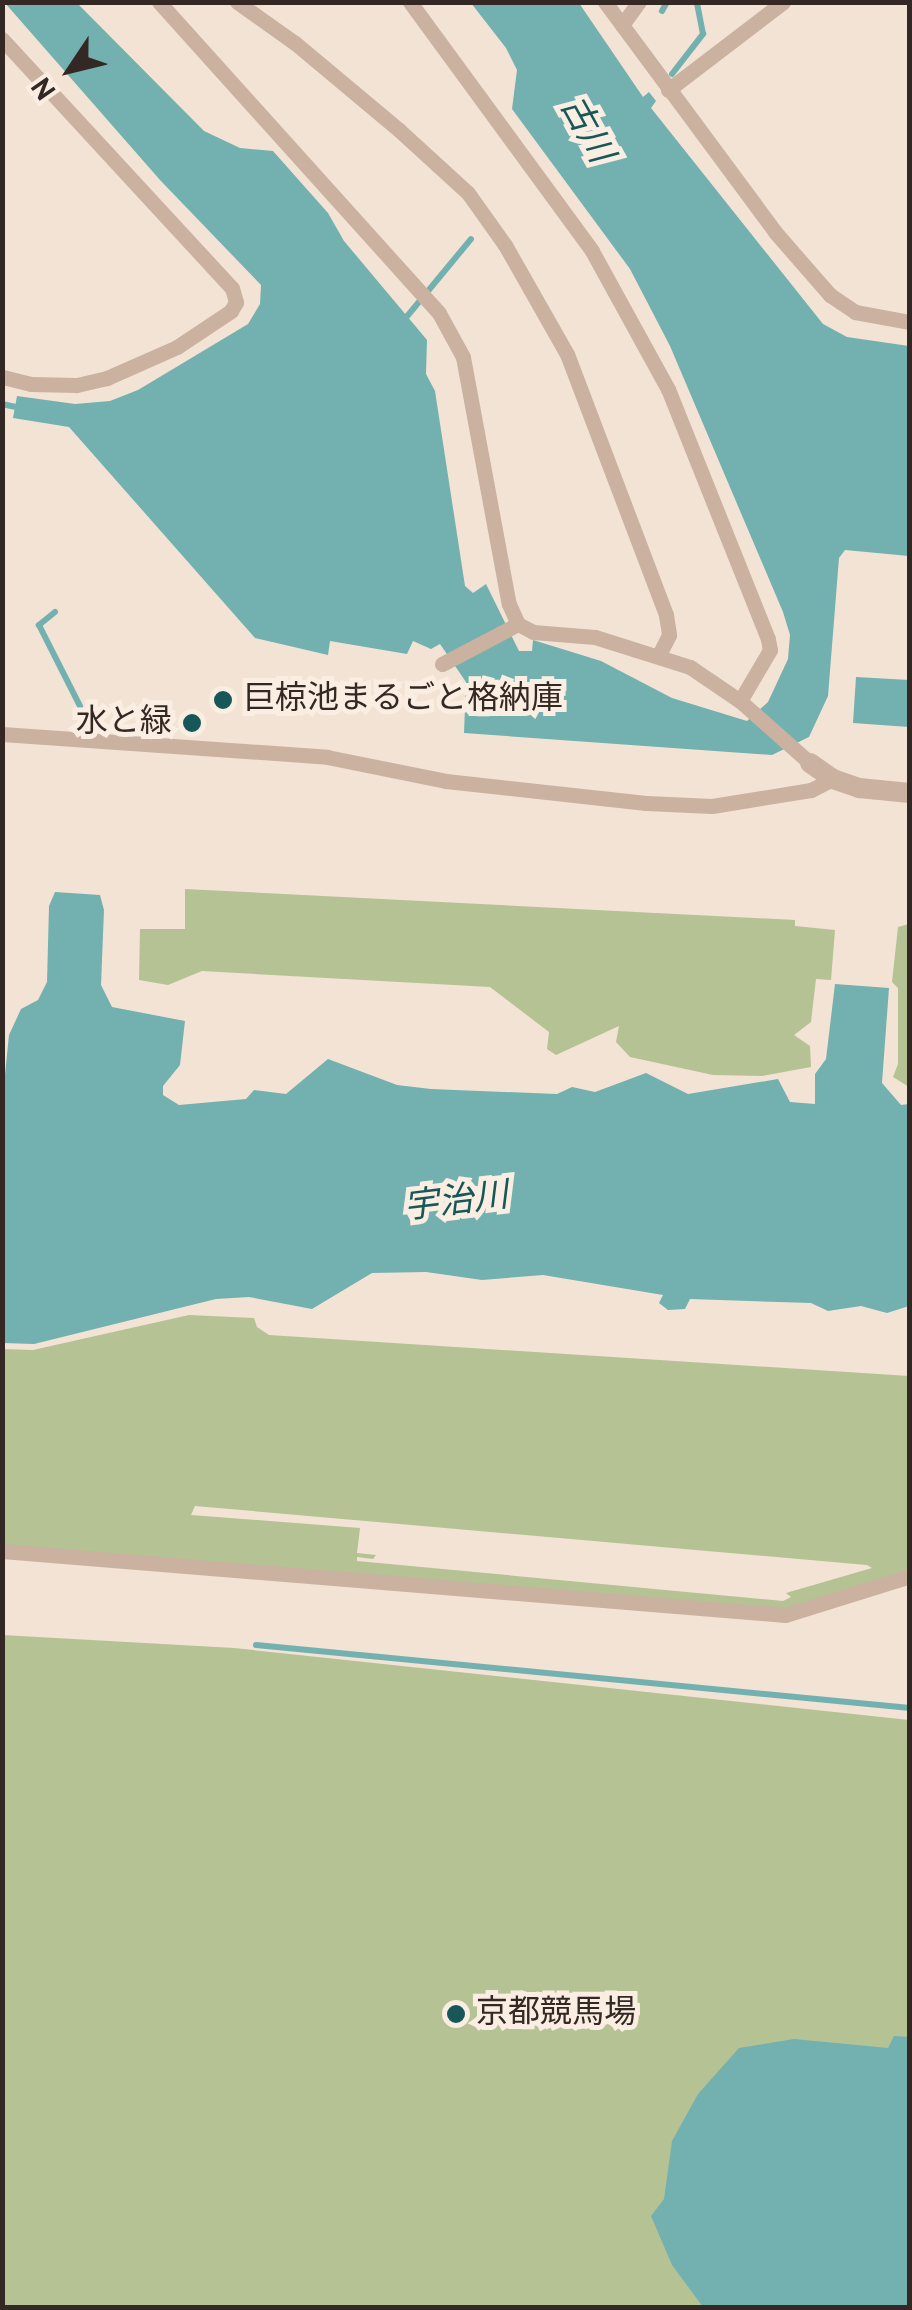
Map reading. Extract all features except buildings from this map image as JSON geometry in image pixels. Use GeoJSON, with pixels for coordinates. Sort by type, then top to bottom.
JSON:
{"type":"FeatureCollection","features":[{"type":"Feature","properties":{"kind":"street"},"geometry":{"type":"LineString","coordinates":[[159,2],[438,313],[463,357],[509,604],[518,624],[534,632],[595,637],[690,668],[747,706],[833,779],[858,788],[910,793]]}},
{"type":"Feature","properties":{"kind":"street"},"geometry":{"type":"LineString","coordinates":[[237,2],[296,43],[399,130],[468,193],[505,244],[567,354],[666,615],[670,635],[659,655]]}},
{"type":"Feature","properties":{"kind":"street"},"geometry":{"type":"LineString","coordinates":[[410,2],[592,250],[668,388],[768,639],[770,650],[747,706]]}},
{"type":"Feature","properties":{"kind":"street"},"geometry":{"type":"LineString","coordinates":[[606,2],[775,232],[830,294],[854,312],[910,322]]}},
{"type":"Feature","properties":{"kind":"street"},"geometry":{"type":"LineString","coordinates":[[622,25],[639,2]]}},
{"type":"Feature","properties":{"kind":"street"},"geometry":{"type":"LineString","coordinates":[[668,90],[783,2]]}},
{"type":"Feature","properties":{"kind":"street"},"geometry":{"type":"LineString","coordinates":[[2,38],[232,288],[236,302],[231,311],[177,347],[107,378],[61,385],[2,377]]}},
{"type":"Feature","properties":{"kind":"street"},"geometry":{"type":"LineString","coordinates":[[442,664],[518,624]]}},
{"type":"Feature","properties":{"kind":"street"},"geometry":{"type":"LineString","coordinates":[[2,734],[326,756],[446,781],[646,803],[712,806],[811,790],[833,779]]}},
{"type":"Feature","properties":{"kind":"street"},"geometry":{"type":"LineString","coordinates":[[2,1551],[785,1615],[910,1576]]}},
{"type":"Feature","properties":{"kind":"green space"},"geometry":{"type":"Polygon","coordinates":[[[185,889],[795,920],[795,926],[835,930],[831,980],[816,979],[811,1022],[794,1035],[810,1046],[811,1067],[762,1076],[713,1075],[630,1057],[616,1042],[619,1026],[556,1055],[547,1049],[549,1032],[490,987],[202,971],[168,985],[139,980],[140,929],[185,929],[185,889]]]}},
{"type":"Feature","properties":{"kind":"green space"},"geometry":{"type":"Polygon","coordinates":[[[910,924],[909,1087],[893,1077],[898,1064],[898,988],[892,982],[898,927],[910,924]]]}},
{"type":"Feature","properties":{"kind":"green space"},"geometry":{"type":"Polygon","coordinates":[[[189,1315],[254,1318],[257,1327],[269,1335],[909,1376],[909,1576],[785,1615],[3,1551],[3,1349],[33,1350],[189,1315]],[[195,1506],[191,1515],[360,1528],[357,1553],[376,1555],[373,1559],[357,1557],[357,1561],[783,1601],[791,1597],[786,1593],[872,1568],[195,1506]]]}},
{"type":"Feature","properties":{"kind":"green space","name":"京都競馬場"},"geometry":{"type":"Polygon","coordinates":[[[2,1635],[234,1648],[909,1720],[909,2307],[3,2307],[2,1635]]]}},
{"type":"Feature","properties":{"kind":"water","name":"古川"},"geometry":{"type":"Polygon","coordinates":[[[5,3],[77,3],[204,131],[240,148],[273,151],[328,213],[344,241],[427,340],[426,374],[435,391],[465,586],[473,593],[486,584],[519,651],[532,651],[533,640],[601,661],[672,698],[747,721],[768,702],[788,659],[790,635],[783,612],[670,346],[630,269],[512,109],[517,70],[506,48],[471,3],[579,3],[643,97],[649,92],[656,101],[651,108],[823,324],[847,337],[909,346],[909,556],[845,550],[839,558],[828,696],[809,737],[772,755],[464,733],[466,682],[440,644],[431,649],[413,641],[407,654],[330,641],[328,655],[255,638],[69,427],[13,418],[17,396],[75,404],[110,401],[138,390],[248,324],[260,304],[261,285],[160,180],[5,3]]]}},
{"type":"Feature","properties":{"kind":"water"},"geometry":{"type":"Polygon","coordinates":[[[856,677],[909,680],[909,727],[853,723],[856,677]]]}},
{"type":"Feature","properties":{"kind":"water","name":"宇治川"},"geometry":{"type":"Polygon","coordinates":[[[55,892],[100,895],[104,910],[101,985],[112,1007],[185,1021],[180,1065],[163,1086],[163,1095],[179,1105],[246,1099],[254,1090],[286,1094],[328,1059],[397,1085],[431,1089],[557,1094],[572,1087],[595,1092],[646,1073],[688,1094],[778,1079],[790,1102],[815,1104],[815,1074],[826,1059],[835,984],[889,988],[882,1083],[901,1105],[909,1104],[909,1306],[887,1313],[861,1306],[828,1311],[811,1303],[690,1299],[685,1309],[668,1310],[659,1303],[663,1295],[543,1275],[482,1280],[426,1272],[372,1273],[312,1309],[249,1297],[216,1299],[34,1344],[3,1343],[2,1104],[9,1035],[21,1009],[38,1000],[47,982],[49,906],[55,892]]]}},
{"type":"Feature","properties":{"kind":"water"},"geometry":{"type":"Polygon","coordinates":[[[894,2036],[909,2037],[909,2307],[703,2307],[672,2265],[651,2216],[664,2199],[672,2141],[698,2094],[739,2048],[794,2039],[888,2048],[894,2036]]]}},
{"type":"Feature","properties":{"kind":"waterway"},"geometry":{"type":"LineString","coordinates":[[662,11],[667,2]]}},
{"type":"Feature","properties":{"kind":"waterway"},"geometry":{"type":"LineString","coordinates":[[672,74],[703,34],[697,2]]}},
{"type":"Feature","properties":{"kind":"waterway"},"geometry":{"type":"LineString","coordinates":[[404,320],[471,239]]}},
{"type":"Feature","properties":{"kind":"waterway"},"geometry":{"type":"LineString","coordinates":[[2,404],[21,408]]}},
{"type":"Feature","properties":{"kind":"waterway"},"geometry":{"type":"LineString","coordinates":[[55,612],[39,625],[80,706]]}},
{"type":"Feature","properties":{"kind":"waterway"},"geometry":{"type":"LineString","coordinates":[[256,1645],[910,1708]]}},
{"type":"Feature","properties":{"kind":"place","name":"巨椋池まるごと格納庫"},"geometry":{"type":"Point","coordinates":[223,700]}},
{"type":"Feature","properties":{"kind":"place","name":"水と緑"},"geometry":{"type":"Point","coordinates":[192,723]}},
{"type":"Feature","properties":{"kind":"place","name":"京都競馬場"},"geometry":{"type":"Point","coordinates":[456,2014]}}]}
